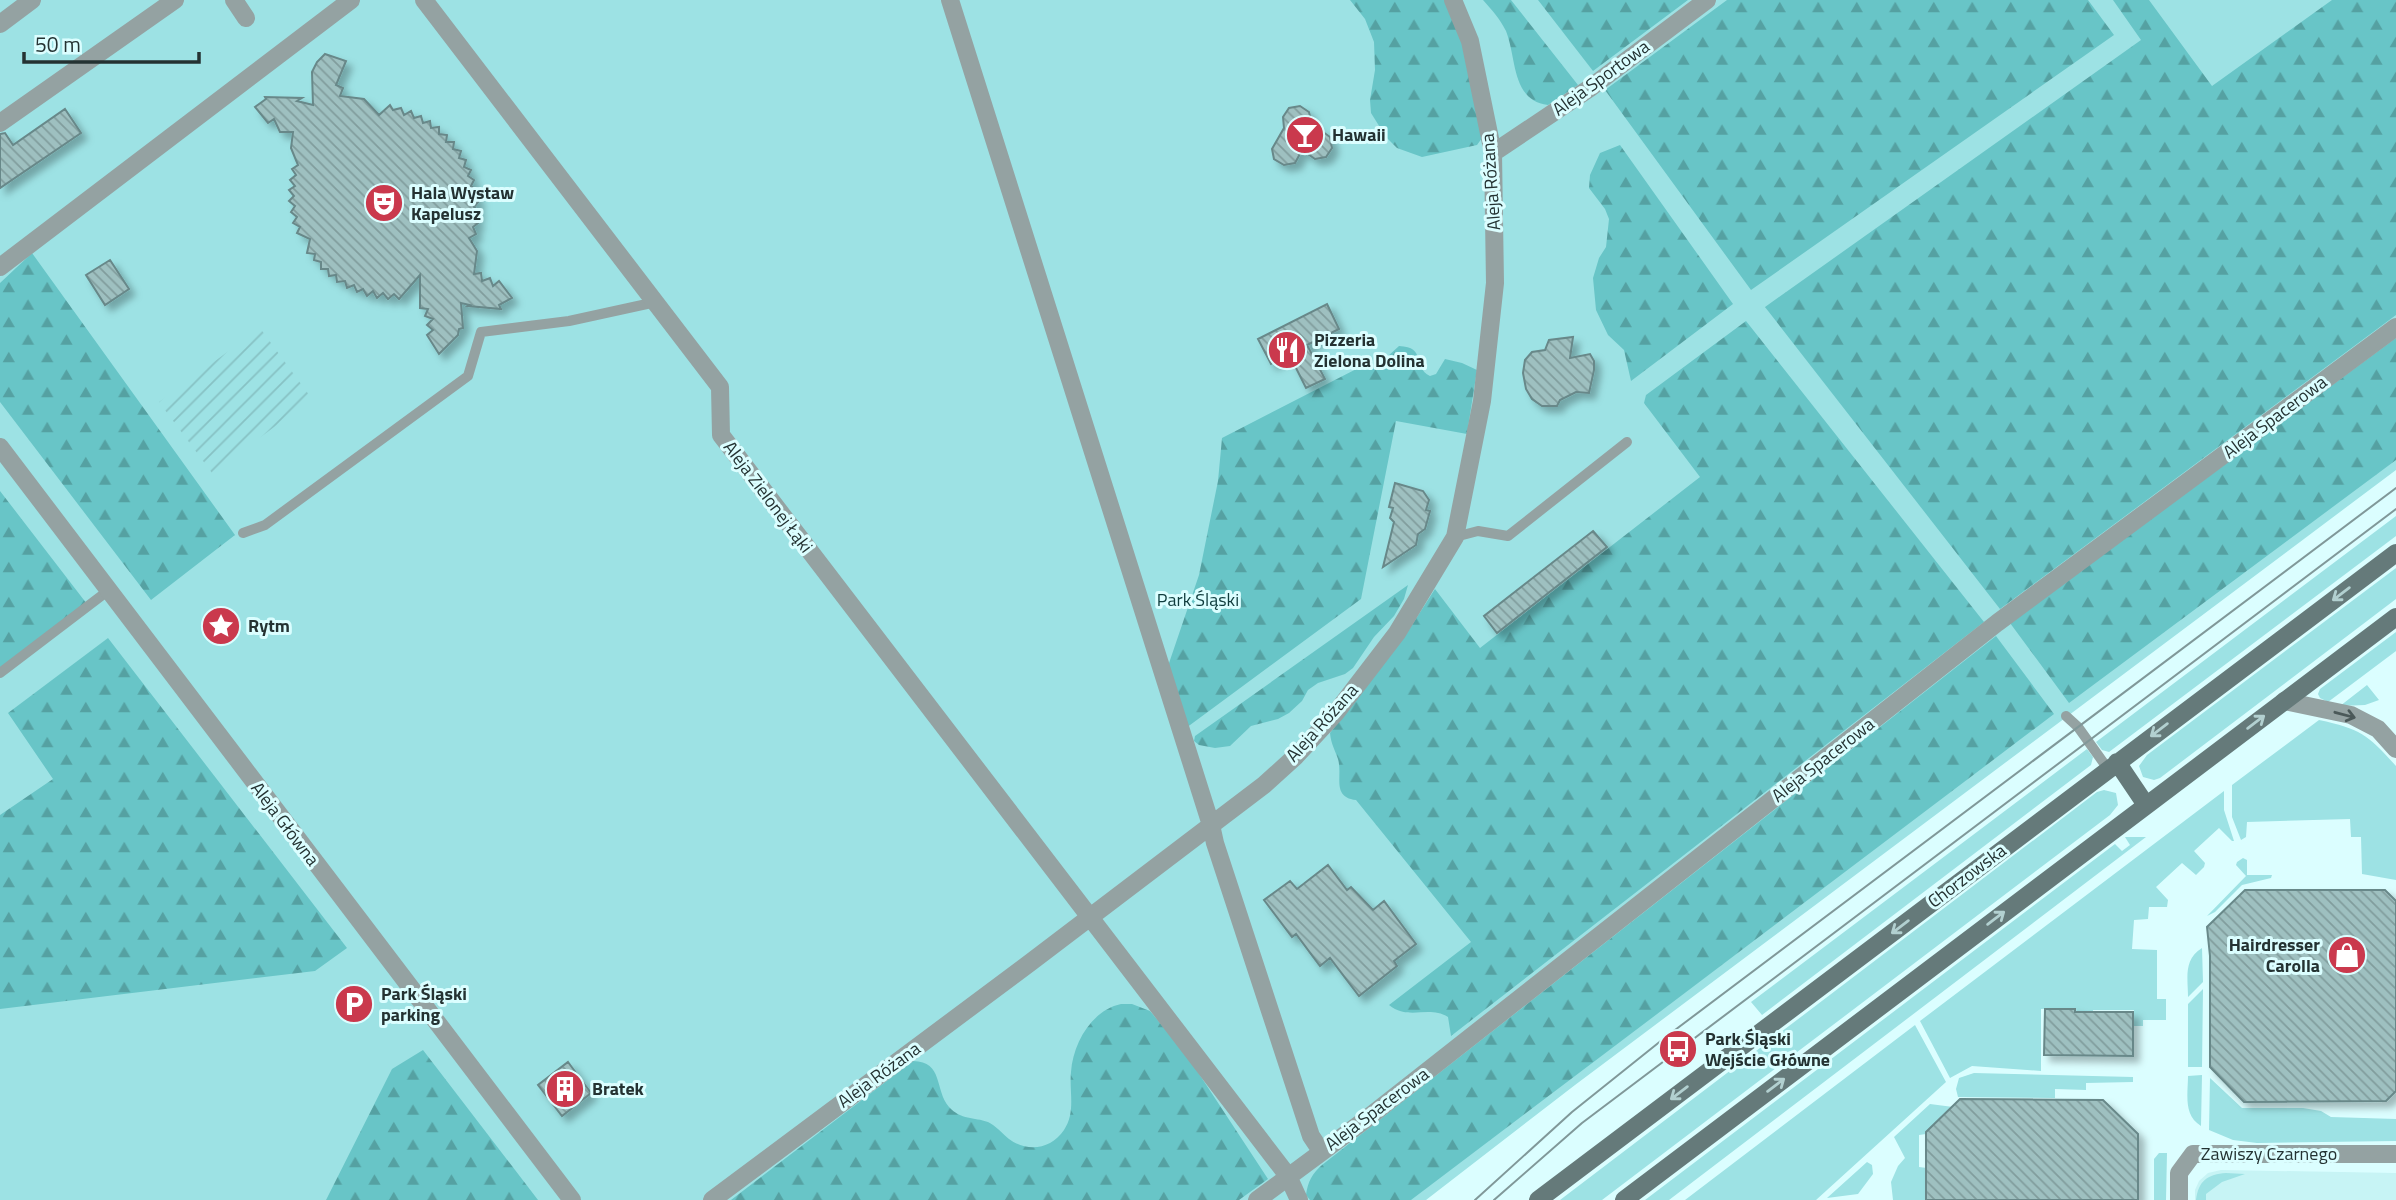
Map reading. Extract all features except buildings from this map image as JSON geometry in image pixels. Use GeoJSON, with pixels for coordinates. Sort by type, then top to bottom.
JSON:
{"type":"FeatureCollection","features":[{"type":"Feature","properties":{"kind":"main road","name":"Chorzowska"},"geometry":{"type":"LineString","coordinates":[[1538,1200],[2396,553]]}},
{"type":"Feature","properties":{"kind":"main road"},"geometry":{"type":"LineString","coordinates":[[1624,1200],[2396,617]]}},
{"type":"Feature","properties":{"kind":"main road"},"geometry":{"type":"LineString","coordinates":[[2112,766],[2146,805]]}},
{"type":"Feature","properties":{"kind":"street"},"geometry":{"type":"LineString","coordinates":[[0,24],[32,0]]}},
{"type":"Feature","properties":{"kind":"street"},"geometry":{"type":"LineString","coordinates":[[0,122],[175,0]]}},
{"type":"Feature","properties":{"kind":"street"},"geometry":{"type":"LineString","coordinates":[[233,0],[246,18]]}},
{"type":"Feature","properties":{"kind":"street"},"geometry":{"type":"LineString","coordinates":[[0,267],[351,0]]}},
{"type":"Feature","properties":{"kind":"street","name":"Aleja Zielonej Łąki"},"geometry":{"type":"LineString","coordinates":[[424,0],[720,387],[721,435],[1288,1176],[1299,1200]]}},
{"type":"Feature","properties":{"kind":"street"},"geometry":{"type":"LineString","coordinates":[[950,0],[1215,843],[1311,1136],[1321,1151]]}},
{"type":"Feature","properties":{"kind":"street","name":"Aleja Różana"},"geometry":{"type":"LineString","coordinates":[[712,1200],[1272,778],[1335,714],[1397,633],[1455,537],[1482,401],[1495,283],[1493,153],[1470,41],[1453,0]]}},
{"type":"Feature","properties":{"kind":"street","name":"Aleja Sportowa"},"geometry":{"type":"LineString","coordinates":[[1493,153],[1590,88],[1707,0]]}},
{"type":"Feature","properties":{"kind":"street","name":"Aleja Spacerowa"},"geometry":{"type":"LineString","coordinates":[[1257,1200],[1365,1120],[1997,623],[2396,327]]}},
{"type":"Feature","properties":{"kind":"street","name":"Aleja Główna"},"geometry":{"type":"LineString","coordinates":[[0,447],[572,1200]]}},
{"type":"Feature","properties":{"kind":"street"},"geometry":{"type":"LineString","coordinates":[[2284,701],[2351,715],[2378,729],[2396,749]]}},
{"type":"Feature","properties":{"kind":"street","name":"Zawiszy Czarnego"},"geometry":{"type":"LineString","coordinates":[[2179,1200],[2179,1173],[2193,1154],[2396,1154]]}},
{"type":"Feature","properties":{"kind":"lane"},"geometry":{"type":"LineString","coordinates":[[243,533],[265,525],[468,376],[481,332],[569,321],[656,302]]}},
{"type":"Feature","properties":{"kind":"lane"},"geometry":{"type":"LineString","coordinates":[[1455,537],[1478,531],[1508,536],[1627,443]]}},
{"type":"Feature","properties":{"kind":"lane"},"geometry":{"type":"LineString","coordinates":[[0,673],[109,590]]}},
{"type":"Feature","properties":{"kind":"lane"},"geometry":{"type":"LineString","coordinates":[[2066,716],[2112,766]]}},
{"type":"Feature","properties":{"kind":"shaded area"},"geometry":{"type":"Polygon","coordinates":[[[2221,1170],[2396,1173],[2396,1200],[2195,1200],[2199,1181],[2208,1173],[2221,1170]]]}},
{"type":"Feature","properties":{"kind":"green space","name":"Park Śląski"},"geometry":{"type":"Polygon","coordinates":[[[0,0],[2396,0],[2396,470],[1575,1085],[1426,1200],[0,1200],[0,0]]]}},
{"type":"Feature","properties":{"kind":"green space"},"geometry":{"type":"Polygon","coordinates":[[[1350,0],[1446,0],[1462,43],[1482,138],[1477,145],[1422,157],[1397,148],[1386,137],[1371,113],[1370,100],[1375,70],[1374,42],[1365,19],[1350,0]]]}},
{"type":"Feature","properties":{"kind":"green space"},"geometry":{"type":"Polygon","coordinates":[[[1483,0],[1511,0],[1578,85],[1548,105],[1536,102],[1527,95],[1517,77],[1506,31],[1483,0]]]}},
{"type":"Feature","properties":{"kind":"green space"},"geometry":{"type":"Polygon","coordinates":[[[1538,0],[1688,0],[1593,71],[1538,0]]]}},
{"type":"Feature","properties":{"kind":"green space"},"geometry":{"type":"Polygon","coordinates":[[[1727,0],[2088,0],[2114,35],[1751,290],[1605,90],[1727,0]]]}},
{"type":"Feature","properties":{"kind":"green space"},"geometry":{"type":"Polygon","coordinates":[[[2113,0],[2149,0],[2212,86],[2332,0],[2396,0],[2396,315],[2000,609],[1765,307],[2141,40],[2113,0]]]}},
{"type":"Feature","properties":{"kind":"green space"},"geometry":{"type":"Polygon","coordinates":[[[1620,145],[1733,304],[1631,381],[1624,350],[1608,335],[1596,310],[1593,278],[1599,258],[1606,247],[1609,219],[1589,188],[1590,175],[1600,153],[1620,145]]]}},
{"type":"Feature","properties":{"kind":"green space"},"geometry":{"type":"Polygon","coordinates":[[[32,253],[235,535],[151,600],[0,402],[0,283],[32,253]]]}},
{"type":"Feature","properties":{"kind":"green space"},"geometry":{"type":"Polygon","coordinates":[[[1746,321],[1984,622],[1451,1036],[1448,1017],[1433,1012],[1404,1012],[1389,1005],[1471,942],[1356,800],[1343,795],[1338,759],[1330,733],[1410,628],[1435,589],[1480,648],[1700,477],[1644,403],[1646,395],[1746,321]]]}},
{"type":"Feature","properties":{"kind":"green space"},"geometry":{"type":"Polygon","coordinates":[[[260,328],[312,399],[212,473],[159,402],[260,328]]]}},
{"type":"Feature","properties":{"kind":"green space"},"geometry":{"type":"Polygon","coordinates":[[[2396,338],[2396,460],[2069,703],[2010,623],[2396,338]]]}},
{"type":"Feature","properties":{"kind":"green space"},"geometry":{"type":"Polygon","coordinates":[[[1399,346],[1413,350],[1422,368],[1430,376],[1436,374],[1445,359],[1477,370],[1467,434],[1396,421],[1361,599],[1186,728],[1167,669],[1199,575],[1218,481],[1222,438],[1370,362],[1374,356],[1388,356],[1399,346]]]}},
{"type":"Feature","properties":{"kind":"green space"},"geometry":{"type":"Polygon","coordinates":[[[0,491],[87,604],[0,669],[0,491]]]}},
{"type":"Feature","properties":{"kind":"green space"},"geometry":{"type":"Polygon","coordinates":[[[2396,516],[2396,536],[2109,752],[2102,750],[2096,742],[2396,516]]]}},
{"type":"Feature","properties":{"kind":"green space"},"geometry":{"type":"Polygon","coordinates":[[[2396,568],[2396,599],[2160,778],[2154,780],[2143,777],[2139,766],[2147,755],[2396,568]]]}},
{"type":"Feature","properties":{"kind":"green space"},"geometry":{"type":"Polygon","coordinates":[[[1408,585],[1404,599],[1394,616],[1374,637],[1353,668],[1345,674],[1318,683],[1308,690],[1302,701],[1289,713],[1278,719],[1251,726],[1230,746],[1215,748],[1199,745],[1194,741],[1195,736],[1408,585]]]}},
{"type":"Feature","properties":{"kind":"green space"},"geometry":{"type":"Polygon","coordinates":[[[2396,632],[2396,651],[2328,702],[2320,698],[2320,689],[2396,632]]]}},
{"type":"Feature","properties":{"kind":"green space"},"geometry":{"type":"Polygon","coordinates":[[[1996,636],[2054,714],[1411,1200],[1310,1200],[1306,1195],[1308,1186],[1322,1165],[1996,636]]]}},
{"type":"Feature","properties":{"kind":"green space"},"geometry":{"type":"Polygon","coordinates":[[[108,638],[347,948],[315,971],[0,1009],[0,815],[53,779],[8,713],[108,638]]]}},
{"type":"Feature","properties":{"kind":"green space"},"geometry":{"type":"Polygon","coordinates":[[[2367,685],[2379,700],[2365,705],[2340,706],[2367,685]]]}},
{"type":"Feature","properties":{"kind":"green space"},"geometry":{"type":"Polygon","coordinates":[[[2319,720],[2363,735],[2396,766],[2396,880],[2362,874],[2361,837],[2351,837],[2350,819],[2247,822],[2246,837],[2241,840],[2232,817],[2232,785],[2319,720]]]}},
{"type":"Feature","properties":{"kind":"green space"},"geometry":{"type":"Polygon","coordinates":[[[2087,749],[2093,757],[2091,765],[1762,1015],[1751,1002],[2087,749]]]}},
{"type":"Feature","properties":{"kind":"green space"},"geometry":{"type":"Polygon","coordinates":[[[2104,790],[2116,793],[2118,805],[2110,815],[1602,1200],[1560,1200],[2097,792],[2104,790]]]}},
{"type":"Feature","properties":{"kind":"green space"},"geometry":{"type":"Polygon","coordinates":[[[2224,791],[2224,810],[2234,841],[2219,828],[2194,851],[2205,863],[2204,867],[2196,875],[2182,863],[2156,887],[2168,900],[2167,907],[2149,907],[2148,919],[2134,920],[2132,949],[2157,950],[2157,999],[2166,999],[2166,1020],[2143,1020],[2143,1026],[2134,1026],[2134,1010],[2093,1010],[2092,1018],[2077,1019],[2076,1008],[2041,1009],[2041,1071],[1972,1066],[1950,1078],[1920,1021],[2224,791]]]}},
{"type":"Feature","properties":{"kind":"green space"},"geometry":{"type":"Polygon","coordinates":[[[2125,837],[2146,837],[1669,1200],[1645,1200],[2115,844],[2122,851],[2130,845],[2125,837]]]}},
{"type":"Feature","properties":{"kind":"green space"},"geometry":{"type":"Polygon","coordinates":[[[2243,858],[2247,860],[2247,875],[2272,875],[2271,878],[2242,885],[2215,912],[2207,916],[2246,876],[2236,865],[2243,858]]]}},
{"type":"Feature","properties":{"kind":"green space"},"geometry":{"type":"Polygon","coordinates":[[[2202,948],[2203,982],[2188,997],[2189,964],[2202,948]]]}},
{"type":"Feature","properties":{"kind":"green space"},"geometry":{"type":"Polygon","coordinates":[[[2203,989],[2202,1067],[2188,1067],[2188,1004],[2203,989]]]}},
{"type":"Feature","properties":{"kind":"green space"},"geometry":{"type":"Polygon","coordinates":[[[1121,1004],[1132,1004],[1150,1011],[1186,1054],[1268,1179],[1239,1200],[731,1200],[913,1061],[930,1066],[944,1100],[958,1114],[988,1122],[1009,1139],[1024,1146],[1046,1145],[1059,1136],[1068,1123],[1073,1061],[1080,1039],[1101,1013],[1121,1004]]]}},
{"type":"Feature","properties":{"kind":"green space"},"geometry":{"type":"Polygon","coordinates":[[[1915,1025],[1946,1082],[1816,1200],[1685,1200],[1915,1025]]]}},
{"type":"Feature","properties":{"kind":"green space"},"geometry":{"type":"Polygon","coordinates":[[[423,1050],[538,1200],[326,1200],[392,1069],[423,1050]]]}},
{"type":"Feature","properties":{"kind":"green space"},"geometry":{"type":"Polygon","coordinates":[[[1974,1073],[2133,1077],[2133,1082],[2086,1083],[2086,1090],[2055,1089],[2055,1098],[1958,1097],[1956,1089],[1959,1078],[1974,1073]]]}},
{"type":"Feature","properties":{"kind":"green space"},"geometry":{"type":"Polygon","coordinates":[[[2202,1075],[2201,1126],[2189,1110],[2188,1076],[2202,1075]]]}},
{"type":"Feature","properties":{"kind":"green space"},"geometry":{"type":"Polygon","coordinates":[[[2210,1078],[2242,1108],[2303,1108],[2321,1111],[2331,1117],[2396,1119],[2396,1141],[2257,1143],[2233,1140],[2209,1130],[2210,1078]]]}},
{"type":"Feature","properties":{"kind":"green space"},"geometry":{"type":"Polygon","coordinates":[[[1930,1104],[1953,1107],[1926,1134],[1919,1135],[1919,1167],[1927,1168],[1927,1198],[1893,1200],[1891,1182],[1905,1158],[1894,1137],[1930,1104]]]}},
{"type":"Feature","properties":{"kind":"green space"},"geometry":{"type":"Polygon","coordinates":[[[2159,1153],[2167,1153],[2166,1200],[2154,1200],[2154,1159],[2159,1153]]]}},
{"type":"Feature","properties":{"kind":"green space"},"geometry":{"type":"Polygon","coordinates":[[[1867,1162],[1872,1165],[1873,1174],[1858,1194],[1827,1198],[1867,1162]]]}},
{"type":"Feature","properties":{"kind":"green space"},"geometry":{"type":"Polygon","coordinates":[[[2226,1173],[2245,1174],[2222,1182],[2206,1194],[2206,1200],[2196,1200],[2199,1188],[2205,1180],[2226,1173]]]}},
{"type":"Feature","properties":{"kind":"tram line"},"geometry":{"type":"LineString","coordinates":[[1475,1200],[1572,1112],[1667,1036],[2396,488]]}},
{"type":"Feature","properties":{"kind":"tram line"},"geometry":{"type":"LineString","coordinates":[[1494,1200],[1582,1123],[2396,509]]}},
{"type":"Feature","properties":{"kind":"place","name":"Hawaii"},"geometry":{"type":"Point","coordinates":[1305,135]}},
{"type":"Feature","properties":{"kind":"place","name":"Hala Wystaw Kapelusz"},"geometry":{"type":"Point","coordinates":[384,203]}},
{"type":"Feature","properties":{"kind":"place","name":"Pizzeria Zielona Dolina"},"geometry":{"type":"Point","coordinates":[1287,350]}},
{"type":"Feature","properties":{"kind":"place","name":"Rytm"},"geometry":{"type":"Point","coordinates":[221,626]}},
{"type":"Feature","properties":{"kind":"place","name":"Hairdresser Carolla"},"geometry":{"type":"Point","coordinates":[2347,955]}},
{"type":"Feature","properties":{"kind":"place","name":"Park Śląski parking"},"geometry":{"type":"Point","coordinates":[354,1004]}},
{"type":"Feature","properties":{"kind":"place","name":"Park Śląski Wejście Główne"},"geometry":{"type":"Point","coordinates":[1678,1049]}},
{"type":"Feature","properties":{"kind":"place","name":"Bratek"},"geometry":{"type":"Point","coordinates":[565,1089]}}]}
